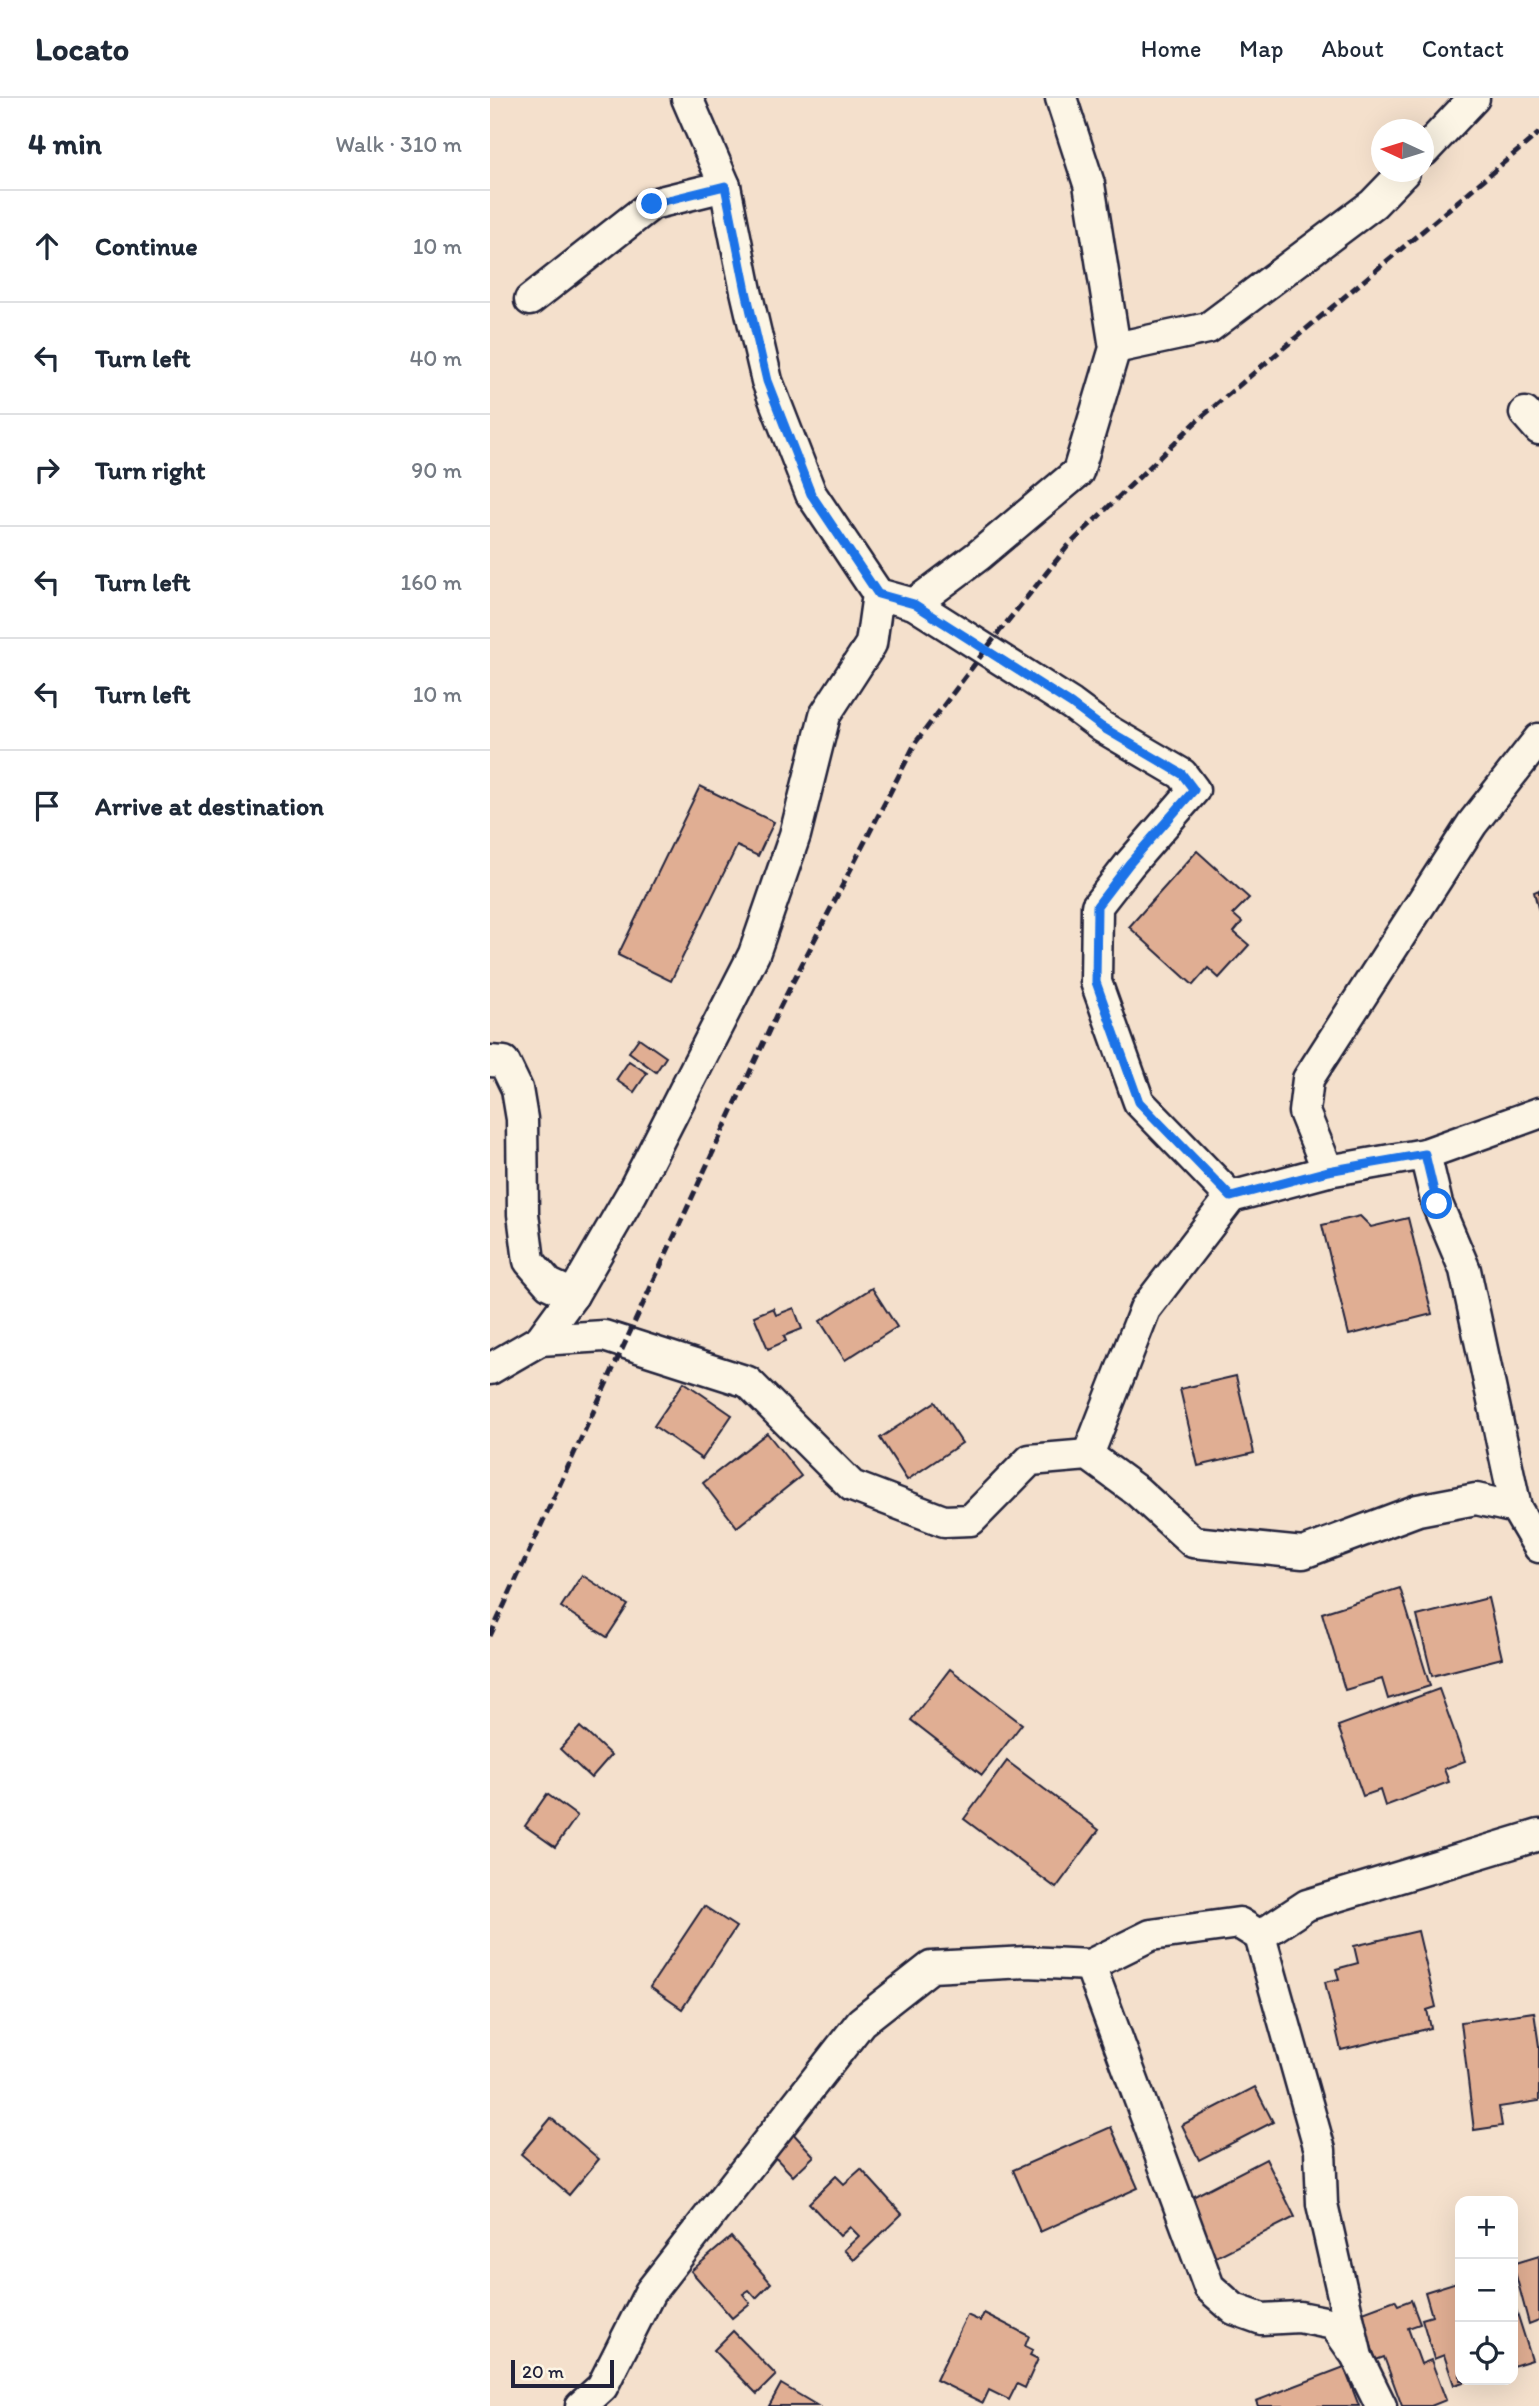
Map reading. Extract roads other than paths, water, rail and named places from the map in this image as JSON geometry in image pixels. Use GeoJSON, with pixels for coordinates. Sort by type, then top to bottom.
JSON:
{"type":"FeatureCollection","features":[{"type":"Feature","properties":{"kind":"street"},"geometry":{"type":"LineString","coordinates":[[687,98],[725,186],[767,381],[811,494],[878,594],[914,604],[1071,704],[1102,727],[1182,774],[1194,790],[1129,864],[1097,906],[1096,982],[1139,1102],[1231,1197]]}},
{"type":"Feature","properties":{"kind":"street"},"geometry":{"type":"LineString","coordinates":[[914,604],[978,556],[1078,472],[1115,348],[1088,184],[1062,98]]}},
{"type":"Feature","properties":{"kind":"street"},"geometry":{"type":"LineString","coordinates":[[1434,140],[1474,98]]}},
{"type":"Feature","properties":{"kind":"street"},"geometry":{"type":"LineString","coordinates":[[1115,348],[1208,328],[1373,204],[1394,182]]}},
{"type":"Feature","properties":{"kind":"street"},"geometry":{"type":"LineString","coordinates":[[530,300],[652,204],[725,186]]}},
{"type":"Feature","properties":{"kind":"street"},"geometry":{"type":"LineString","coordinates":[[490,1368],[540,1340],[573,1295],[638,1182],[754,954],[795,835],[825,715],[871,644],[878,594]]}},
{"type":"Feature","properties":{"kind":"street"},"geometry":{"type":"LineString","coordinates":[[1328,1171],[1304,1112],[1308,1079],[1472,824],[1539,739]]}},
{"type":"Feature","properties":{"kind":"street"},"geometry":{"type":"LineString","coordinates":[[490,1061],[504,1062],[517,1089],[523,1119],[523,1214],[529,1261],[549,1284],[573,1295]]}},
{"type":"Feature","properties":{"kind":"street"},"geometry":{"type":"LineString","coordinates":[[1088,1455],[1145,1309],[1231,1197],[1328,1171],[1425,1154],[1539,1113]]}},
{"type":"Feature","properties":{"kind":"street"},"geometry":{"type":"LineString","coordinates":[[1425,1154],[1437,1204],[1465,1270],[1516,1508],[1539,1547]]}},
{"type":"Feature","properties":{"kind":"street"},"geometry":{"type":"LineString","coordinates":[[540,1340],[604,1336],[748,1382],[852,1486],[944,1521],[971,1520],[1030,1460],[1088,1455],[1137,1491],[1193,1542],[1303,1553],[1418,1510],[1476,1499],[1516,1508]]}},
{"type":"Feature","properties":{"kind":"street"},"geometry":{"type":"LineString","coordinates":[[1260,1936],[1307,1905],[1539,1835]]}},
{"type":"Feature","properties":{"kind":"street"},"geometry":{"type":"LineString","coordinates":[[581,2406],[602,2387],[650,2292],[861,2022],[931,1967],[1027,1962],[1090,1965],[1151,1935],[1239,1923],[1260,1936],[1320,2150],[1322,2204],[1357,2357]]}},
{"type":"Feature","properties":{"kind":"street"},"geometry":{"type":"LineString","coordinates":[[1090,1965],[1209,2287],[1234,2309],[1262,2319],[1299,2317],[1334,2324],[1357,2357],[1381,2406]]}},
{"type":"Feature","properties":{"kind":"railway"},"geometry":{"type":"LineString","coordinates":[[490,1636],[778,1011],[916,742],[1068,546],[1198,420],[1539,133]]}}]}
